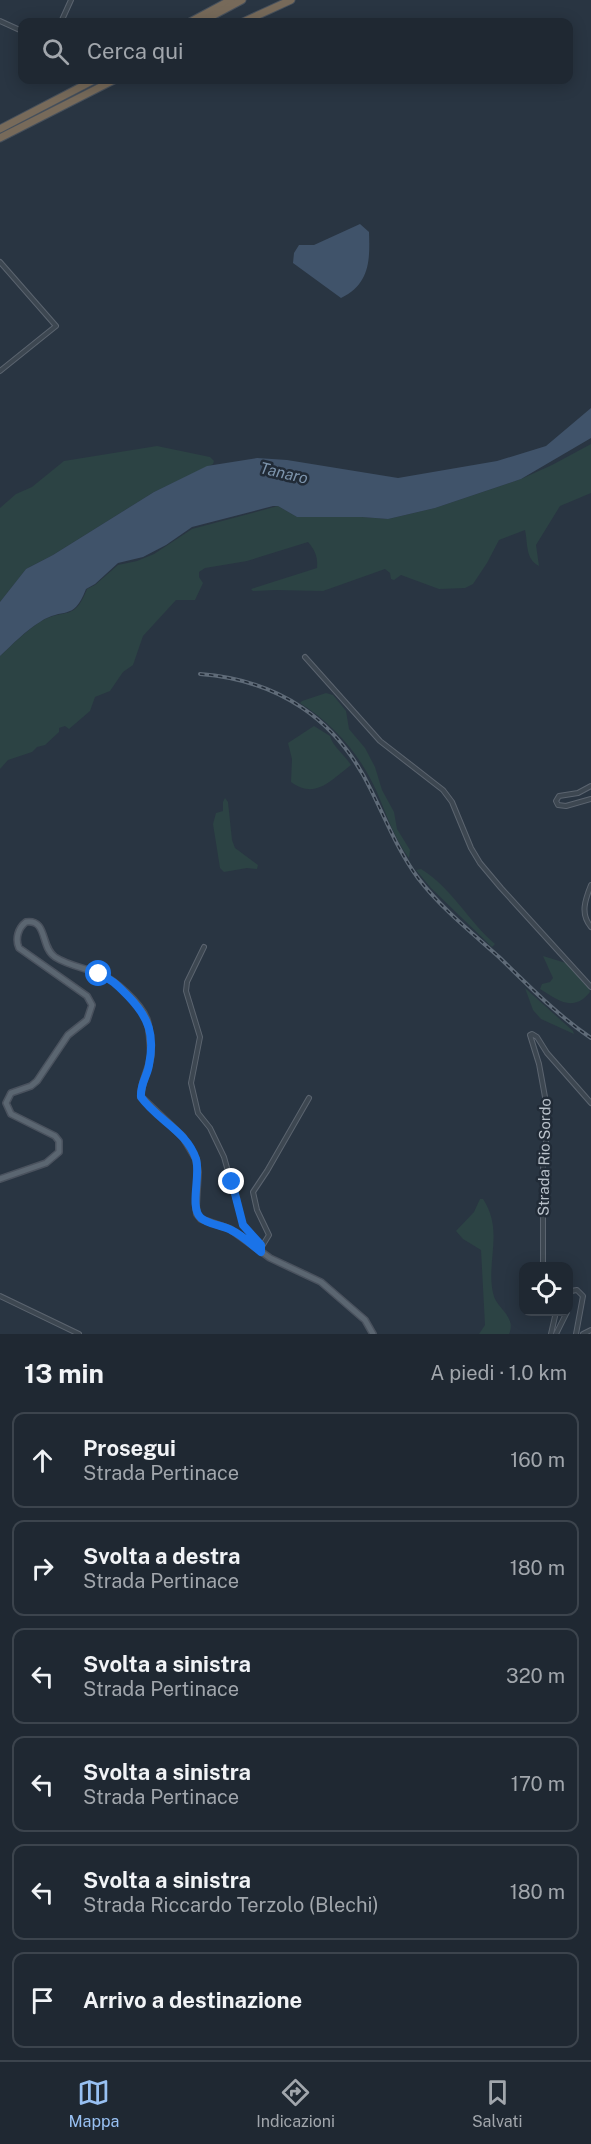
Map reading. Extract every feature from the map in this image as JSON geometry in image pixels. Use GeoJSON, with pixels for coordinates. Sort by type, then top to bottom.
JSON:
{"type":"FeatureCollection","features":[{"type":"Feature","properties":{"kind":"highway"},"geometry":{"type":"LineString","coordinates":[[197,18],[231,0]]}},
{"type":"Feature","properties":{"kind":"highway"},"geometry":{"type":"LineString","coordinates":[[208,18],[242,0]]}},
{"type":"Feature","properties":{"kind":"highway"},"geometry":{"type":"LineString","coordinates":[[252,18],[291,0]]}},
{"type":"Feature","properties":{"kind":"highway"},"geometry":{"type":"LineString","coordinates":[[0,124],[76,84]]}},
{"type":"Feature","properties":{"kind":"highway"},"geometry":{"type":"LineString","coordinates":[[0,129],[86,84]]}},
{"type":"Feature","properties":{"kind":"highway"},"geometry":{"type":"LineString","coordinates":[[0,138],[106,84]]}},
{"type":"Feature","properties":{"kind":"main road"},"geometry":{"type":"LineString","coordinates":[[0,1179],[46,1163],[59,1152],[59,1141],[55,1136],[11,1114],[6,1103],[10,1094],[31,1086],[37,1081],[68,1035],[84,1023],[92,1001],[19,948],[17,939],[20,928],[26,922],[32,921],[41,927],[51,954],[109,978],[144,1013],[149,1030],[151,1056],[141,1097],[183,1137],[196,1158],[198,1173],[196,1206],[197,1214],[201,1219],[236,1232],[261,1250],[321,1282],[365,1320],[373,1334]]}},
{"type":"Feature","properties":{"kind":"street"},"geometry":{"type":"LineString","coordinates":[[63,18],[71,0]]}},
{"type":"Feature","properties":{"kind":"street"},"geometry":{"type":"LineString","coordinates":[[0,21],[18,29]]}},
{"type":"Feature","properties":{"kind":"street"},"geometry":{"type":"LineString","coordinates":[[0,262],[56,326],[0,371]]}},
{"type":"Feature","properties":{"kind":"street"},"geometry":{"type":"LineString","coordinates":[[305,657],[380,741],[443,790],[452,802],[471,848],[480,862],[591,987]]}},
{"type":"Feature","properties":{"kind":"street"},"geometry":{"type":"LineString","coordinates":[[591,786],[578,794],[559,796],[556,801],[558,805],[566,806],[591,799]]}},
{"type":"Feature","properties":{"kind":"street"},"geometry":{"type":"LineString","coordinates":[[591,885],[584,915],[591,927]]}},
{"type":"Feature","properties":{"kind":"street"},"geometry":{"type":"LineString","coordinates":[[204,947],[187,982],[186,991],[200,1037],[191,1083],[198,1113],[214,1135],[224,1157],[243,1225],[261,1250],[269,1235],[257,1210],[253,1192],[309,1098]]}},
{"type":"Feature","properties":{"kind":"street","name":"Strada Rio Sordo"},"geometry":{"type":"LineString","coordinates":[[543,1262],[543,1162],[548,1108],[540,1064],[530,1038],[531,1035],[537,1037],[547,1053],[591,1103]]}},
{"type":"Feature","properties":{"kind":"street"},"geometry":{"type":"LineString","coordinates":[[573,1289],[580,1291],[583,1296],[576,1334]]}},
{"type":"Feature","properties":{"kind":"street"},"geometry":{"type":"LineString","coordinates":[[0,1296],[79,1334]]}},
{"type":"Feature","properties":{"kind":"street"},"geometry":{"type":"LineString","coordinates":[[554,1334],[556,1316]]}},
{"type":"Feature","properties":{"kind":"street"},"geometry":{"type":"LineString","coordinates":[[554,1334],[564,1316]]}},
{"type":"Feature","properties":{"kind":"street"},"geometry":{"type":"LineString","coordinates":[[583,1334],[591,1330]]}},
{"type":"Feature","properties":{"kind":"green space"},"geometry":{"type":"Polygon","coordinates":[[[591,444],[591,493],[560,506],[536,545],[539,566],[529,555],[525,530],[499,540],[473,584],[465,588],[439,589],[401,575],[394,580],[385,569],[323,591],[253,591],[251,589],[317,568],[316,554],[308,542],[247,561],[205,568],[199,572],[203,583],[195,600],[176,600],[143,636],[133,665],[123,672],[110,691],[95,697],[90,711],[69,729],[65,726],[59,728],[59,732],[45,745],[8,760],[0,769],[0,656],[40,622],[73,610],[82,600],[87,589],[118,565],[154,554],[192,529],[278,506],[297,517],[388,519],[435,508],[521,479],[591,444]]]}},
{"type":"Feature","properties":{"kind":"green space"},"geometry":{"type":"Polygon","coordinates":[[[157,446],[210,457],[214,461],[213,464],[154,492],[53,555],[26,569],[0,602],[0,508],[16,494],[32,487],[64,461],[157,446]]]}},
{"type":"Feature","properties":{"kind":"green space"},"geometry":{"type":"Polygon","coordinates":[[[326,693],[333,695],[346,711],[349,729],[365,748],[375,767],[382,790],[394,812],[397,829],[410,850],[409,858],[362,764],[335,730],[300,703],[326,693]]]}},
{"type":"Feature","properties":{"kind":"green space"},"geometry":{"type":"Polygon","coordinates":[[[314,726],[330,736],[351,765],[323,786],[308,789],[291,782],[292,759],[288,743],[314,726]]]}},
{"type":"Feature","properties":{"kind":"green space"},"geometry":{"type":"Polygon","coordinates":[[[225,798],[228,802],[235,848],[258,865],[257,869],[247,868],[224,872],[220,868],[213,824],[216,813],[223,811],[225,798]]]}},
{"type":"Feature","properties":{"kind":"green space"},"geometry":{"type":"Polygon","coordinates":[[[421,869],[451,895],[495,944],[492,947],[431,888],[416,870],[421,869]]]}},
{"type":"Feature","properties":{"kind":"green space"},"geometry":{"type":"Polygon","coordinates":[[[543,956],[566,963],[590,992],[578,1002],[571,1003],[559,1000],[540,989],[542,984],[550,982],[553,978],[543,956]]]}},
{"type":"Feature","properties":{"kind":"green space"},"geometry":{"type":"Polygon","coordinates":[[[525,988],[574,1034],[541,1019],[533,1010],[525,988]]]}},
{"type":"Feature","properties":{"kind":"green space"},"geometry":{"type":"Polygon","coordinates":[[[480,1199],[483,1199],[489,1211],[494,1234],[491,1269],[493,1293],[510,1322],[509,1334],[479,1334],[485,1325],[481,1250],[463,1239],[456,1231],[474,1212],[480,1199]]]}},
{"type":"Feature","properties":{"kind":"water"},"geometry":{"type":"Polygon","coordinates":[[[360,224],[369,232],[366,270],[358,286],[341,298],[293,263],[294,253],[299,245],[314,245],[360,224]]]}},
{"type":"Feature","properties":{"kind":"water","name":"Tanaro"},"geometry":{"type":"Polygon","coordinates":[[[591,408],[591,438],[521,479],[435,508],[388,519],[297,517],[278,506],[273,506],[192,527],[143,557],[118,563],[86,589],[77,606],[72,610],[48,617],[40,622],[0,656],[0,602],[26,569],[53,555],[154,492],[207,466],[257,458],[287,460],[398,478],[497,461],[546,446],[591,408]]]}},
{"type":"Feature","properties":{"kind":"railway"},"geometry":{"type":"LineString","coordinates":[[200,674],[255,685],[302,708],[323,724],[357,765],[404,857],[427,889],[566,1020],[591,1038]]}},
{"type":"Feature","properties":{"kind":"route"},"geometry":{"type":"LineString","coordinates":[[99,974],[116,983],[144,1013],[149,1030],[151,1056],[149,1069],[142,1083],[141,1097],[183,1137],[196,1158],[197,1214],[201,1219],[236,1232],[261,1252],[261,1245],[243,1225],[232,1182]]}}]}
